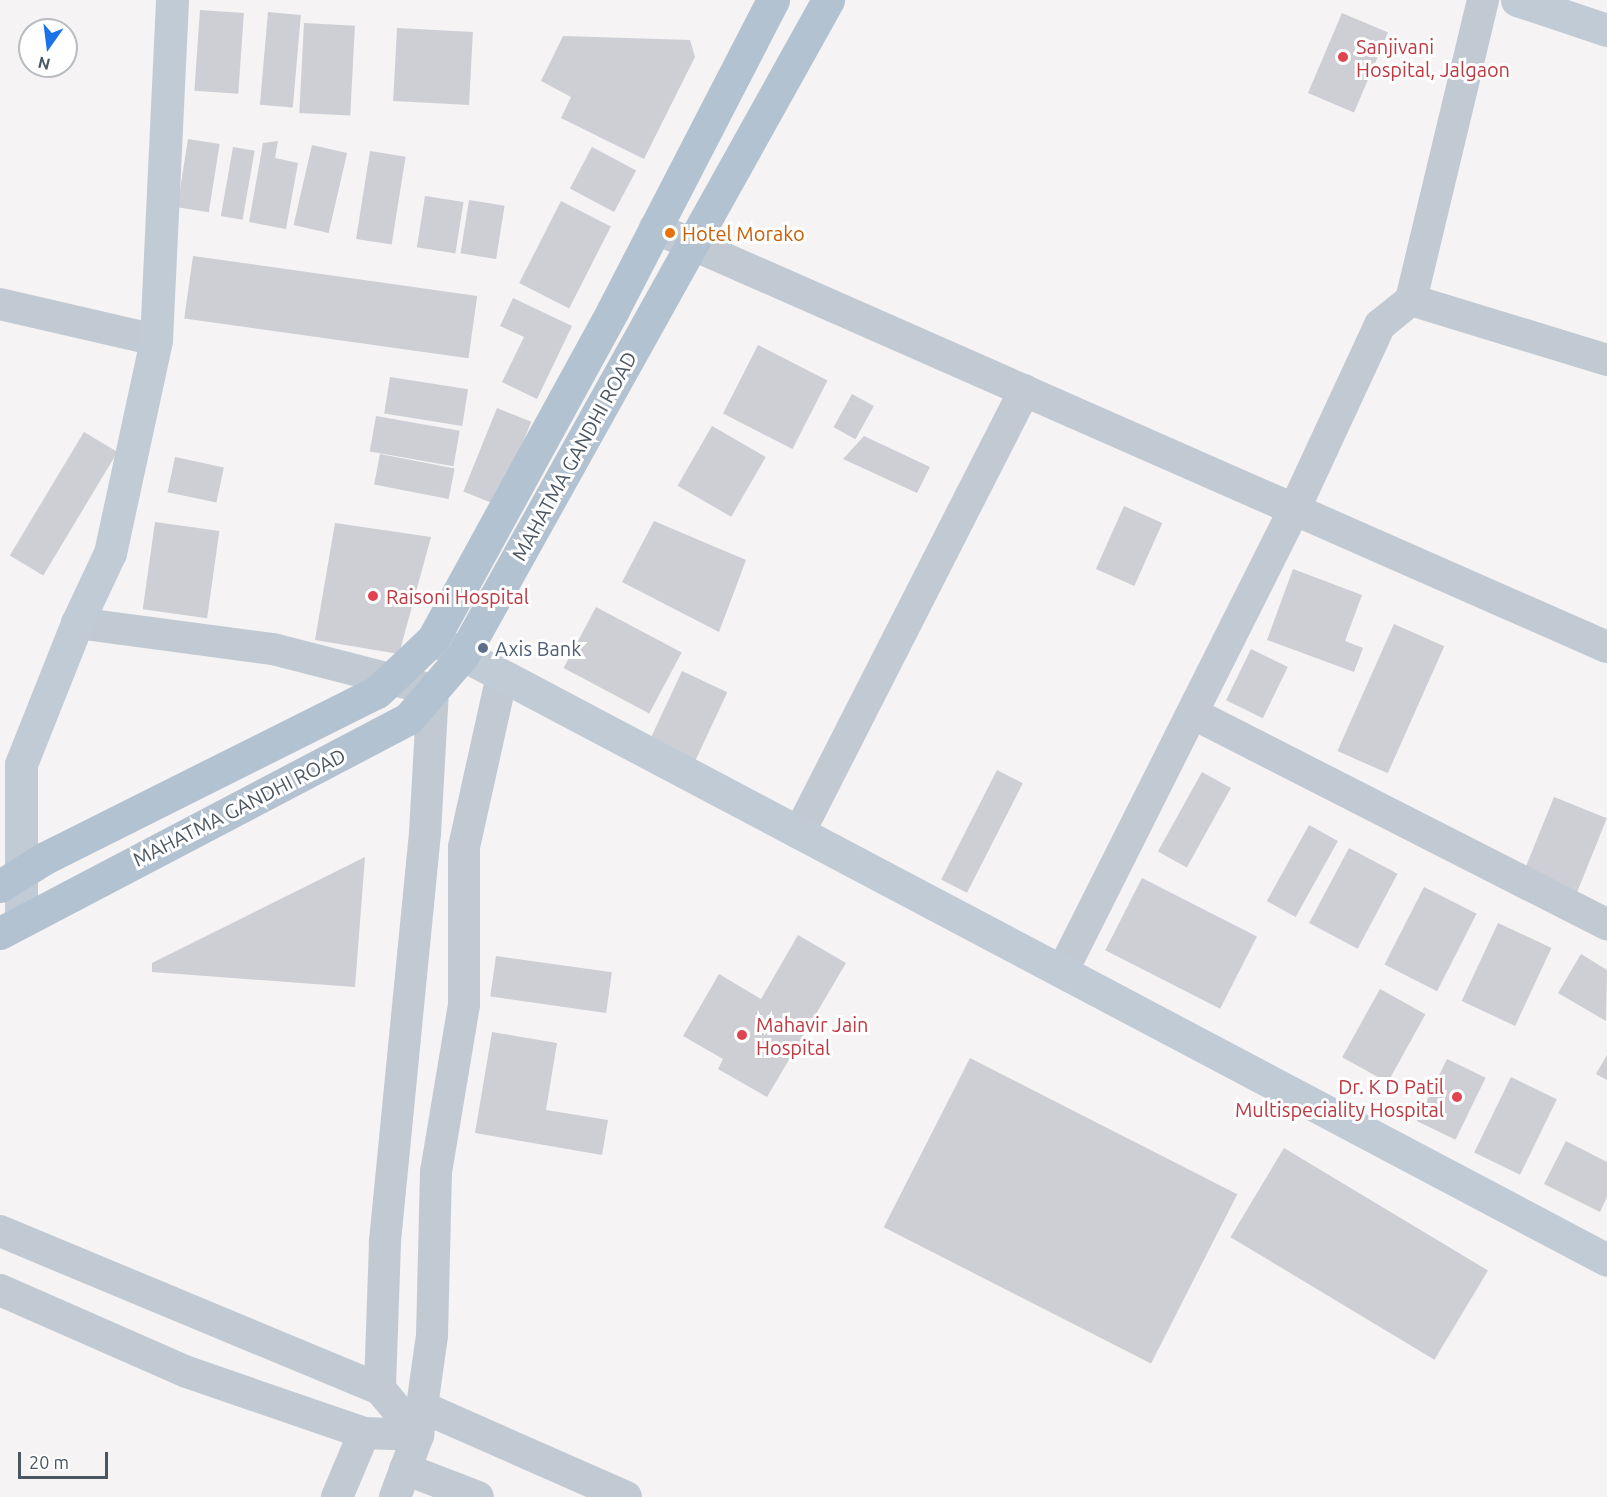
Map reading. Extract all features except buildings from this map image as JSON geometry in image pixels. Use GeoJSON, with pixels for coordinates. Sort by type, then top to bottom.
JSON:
{"type":"FeatureCollection","features":[{"type":"Feature","properties":{"kind":"main road"},"geometry":{"type":"LineString","coordinates":[[10,927],[10,879],[21,764],[77,623],[110,553],[156,340],[172,0]]}},
{"type":"Feature","properties":{"kind":"main road"},"geometry":{"type":"LineString","coordinates":[[10,879],[377,692],[433,639],[656,228],[773,0]]}},
{"type":"Feature","properties":{"kind":"main road","name":"MAHATMA GANDHI ROAD"},"geometry":{"type":"LineString","coordinates":[[10,927],[408,720],[463,656],[828,0]]}},
{"type":"Feature","properties":{"kind":"main road"},"geometry":{"type":"LineString","coordinates":[[1517,0],[1607,30]]}},
{"type":"Feature","properties":{"kind":"main road"},"geometry":{"type":"LineString","coordinates":[[433,639],[1607,1260]]}},
{"type":"Feature","properties":{"kind":"street"},"geometry":{"type":"LineString","coordinates":[[1062,972],[1295,508],[1380,325],[1411,300],[1483,0]]}},
{"type":"Feature","properties":{"kind":"street"},"geometry":{"type":"LineString","coordinates":[[656,228],[1607,647]]}},
{"type":"Feature","properties":{"kind":"street"},"geometry":{"type":"LineString","coordinates":[[1411,300],[1607,360]]}},
{"type":"Feature","properties":{"kind":"street"},"geometry":{"type":"LineString","coordinates":[[0,304],[156,340]]}},
{"type":"Feature","properties":{"kind":"street"},"geometry":{"type":"LineString","coordinates":[[799,833],[1025,390]]}},
{"type":"Feature","properties":{"kind":"street"},"geometry":{"type":"LineString","coordinates":[[77,623],[273,649],[433,690],[425,833],[385,1242],[380,1389]]}},
{"type":"Feature","properties":{"kind":"street"},"geometry":{"type":"LineString","coordinates":[[478,1497],[400,1483],[420,1421],[432,1335],[436,1172],[464,1004],[464,847],[502,676]]}},
{"type":"Feature","properties":{"kind":"street"},"geometry":{"type":"LineString","coordinates":[[1192,713],[1607,924]]}},
{"type":"Feature","properties":{"kind":"street"},"geometry":{"type":"LineString","coordinates":[[0,1231],[380,1389],[420,1421],[626,1497]]}},
{"type":"Feature","properties":{"kind":"street"},"geometry":{"type":"LineString","coordinates":[[0,1290],[187,1372],[364,1433],[420,1421]]}},
{"type":"Feature","properties":{"kind":"street"},"geometry":{"type":"LineString","coordinates":[[338,1497],[364,1433]]}},
{"type":"Feature","properties":{"kind":"place","name":"Sanjivani Hospital, Jalgaon"},"geometry":{"type":"Point","coordinates":[1343,57]}},
{"type":"Feature","properties":{"kind":"place","name":"Hotel Morako"},"geometry":{"type":"Point","coordinates":[670,233]}},
{"type":"Feature","properties":{"kind":"place","name":"Raisoni Hospital"},"geometry":{"type":"Point","coordinates":[373,596]}},
{"type":"Feature","properties":{"kind":"place","name":"Axis Bank"},"geometry":{"type":"Point","coordinates":[483,648]}},
{"type":"Feature","properties":{"kind":"place","name":"Mahavir Jain Hospital"},"geometry":{"type":"Point","coordinates":[742,1035]}},
{"type":"Feature","properties":{"kind":"place","name":"Dr. K D Patil Multispeciality Hospital"},"geometry":{"type":"Point","coordinates":[1457,1097]}}]}
